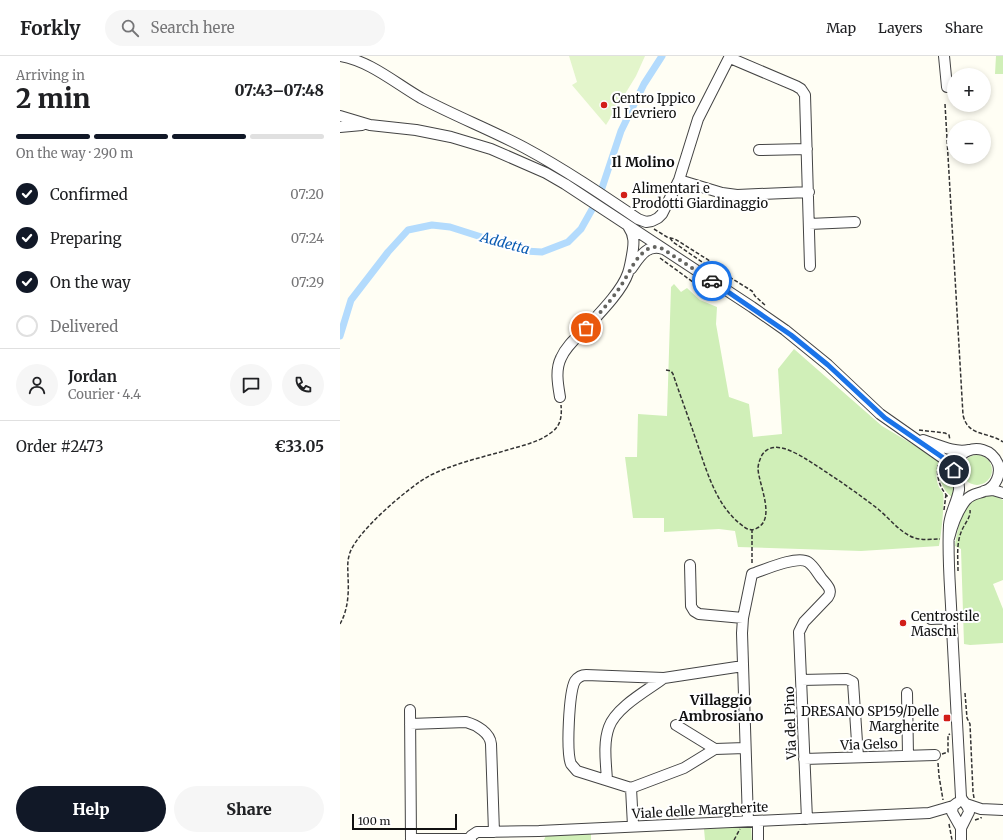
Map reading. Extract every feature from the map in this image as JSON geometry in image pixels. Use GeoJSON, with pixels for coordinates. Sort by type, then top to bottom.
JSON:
{"type":"FeatureCollection","features":[{"type":"Feature","properties":{"kind":"street"},"geometry":{"type":"LineString","coordinates":[[340,56],[376,70],[430,103],[523,147],[584,183],[638,219],[648,222],[654,221],[661,216],[678,180],[698,119],[730,57],[796,86],[803,91],[806,98],[810,266]]}},
{"type":"Feature","properties":{"kind":"street"},"geometry":{"type":"LineString","coordinates":[[349,56],[358,62]]}},
{"type":"Feature","properties":{"kind":"street"},"geometry":{"type":"LineString","coordinates":[[944,56],[947,88]]}},
{"type":"Feature","properties":{"kind":"street"},"geometry":{"type":"LineString","coordinates":[[340,116],[370,125],[435,134],[471,142],[530,165],[553,177],[628,225],[785,330],[828,365],[874,408],[952,466],[959,485],[946,539],[952,618],[958,804],[952,812],[961,820],[962,840]]}},
{"type":"Feature","properties":{"kind":"street"},"geometry":{"type":"LineString","coordinates":[[340,127],[370,125]]}},
{"type":"Feature","properties":{"kind":"street"},"geometry":{"type":"LineString","coordinates":[[759,150],[808,149]]}},
{"type":"Feature","properties":{"kind":"street"},"geometry":{"type":"LineString","coordinates":[[678,180],[722,193],[736,195],[809,192]]}},
{"type":"Feature","properties":{"kind":"street"},"geometry":{"type":"LineString","coordinates":[[809,224],[855,222]]}},
{"type":"Feature","properties":{"kind":"street"},"geometry":{"type":"LineString","coordinates":[[560,397],[558,370],[561,356],[604,308],[623,284],[639,251],[628,225]]}},
{"type":"Feature","properties":{"kind":"street"},"geometry":{"type":"LineString","coordinates":[[639,251],[652,248],[663,249]]}},
{"type":"Feature","properties":{"kind":"street"},"geometry":{"type":"LineString","coordinates":[[910,435],[952,450],[962,451],[980,449],[988,452],[994,457],[1000,467],[1000,481],[1003,486]]}},
{"type":"Feature","properties":{"kind":"street"},"geometry":{"type":"LineString","coordinates":[[972,449],[964,452],[956,465],[956,477],[962,487],[968,490],[982,492],[994,484],[998,478],[1000,467]]}},
{"type":"Feature","properties":{"kind":"street"},"geometry":{"type":"LineString","coordinates":[[946,539],[965,502],[972,495],[994,491],[1003,493]]}},
{"type":"Feature","properties":{"kind":"street","name":"Via del Pino"},"geometry":{"type":"LineString","coordinates":[[752,574],[792,561],[803,560],[810,563],[829,587],[830,592],[828,597],[805,620],[799,634],[807,819]]}},
{"type":"Feature","properties":{"kind":"street"},"geometry":{"type":"LineString","coordinates":[[690,565],[690,604],[694,611],[704,614],[743,618]]}},
{"type":"Feature","properties":{"kind":"street"},"geometry":{"type":"LineString","coordinates":[[752,574],[742,629],[749,821],[758,840]]}},
{"type":"Feature","properties":{"kind":"street"},"geometry":{"type":"LineString","coordinates":[[931,619],[952,618]]}},
{"type":"Feature","properties":{"kind":"street"},"geometry":{"type":"LineString","coordinates":[[743,666],[664,678],[588,675],[579,677],[574,685],[571,700],[569,736],[570,763],[577,771],[631,788],[684,768],[715,750],[746,748]]}},
{"type":"Feature","properties":{"kind":"street"},"geometry":{"type":"LineString","coordinates":[[607,780],[606,742],[608,728],[612,720],[618,712],[664,678]]}},
{"type":"Feature","properties":{"kind":"street"},"geometry":{"type":"LineString","coordinates":[[801,680],[851,680],[854,685],[858,757]]}},
{"type":"Feature","properties":{"kind":"street"},"geometry":{"type":"LineString","coordinates":[[907,693],[908,756]]}},
{"type":"Feature","properties":{"kind":"street"},"geometry":{"type":"LineString","coordinates":[[410,710],[411,840]]}},
{"type":"Feature","properties":{"kind":"street"},"geometry":{"type":"LineString","coordinates":[[410,724],[466,722],[474,725],[490,737],[494,832]]}},
{"type":"Feature","properties":{"kind":"street"},"geometry":{"type":"LineString","coordinates":[[676,725],[715,750]]}},
{"type":"Feature","properties":{"kind":"street","name":"Via Gelso"},"geometry":{"type":"LineString","coordinates":[[804,759],[936,755]]}},
{"type":"Feature","properties":{"kind":"street"},"geometry":{"type":"LineString","coordinates":[[631,788],[633,826]]}},
{"type":"Feature","properties":{"kind":"street"},"geometry":{"type":"LineString","coordinates":[[958,804],[981,809],[1003,810]]}},
{"type":"Feature","properties":{"kind":"street"},"geometry":{"type":"LineString","coordinates":[[958,804],[970,812],[961,820]]}},
{"type":"Feature","properties":{"kind":"street","name":"Viale delle Margherite"},"geometry":{"type":"LineString","coordinates":[[411,840],[471,838],[477,832],[539,835],[633,826],[929,813],[958,804]]}},
{"type":"Feature","properties":{"kind":"street"},"geometry":{"type":"LineString","coordinates":[[961,820],[992,810]]}},
{"type":"Feature","properties":{"kind":"street","name":"Viale delle Margherite"},"geometry":{"type":"LineString","coordinates":[[929,813],[961,820]]}},
{"type":"Feature","properties":{"kind":"path"},"geometry":{"type":"LineString","coordinates":[[945,104],[963,415],[965,423],[969,428],[1003,442]]}},
{"type":"Feature","properties":{"kind":"path"},"geometry":{"type":"LineString","coordinates":[[670,238],[673,242],[708,266]]}},
{"type":"Feature","properties":{"kind":"path"},"geometry":{"type":"LineString","coordinates":[[639,251],[655,254],[697,285]]}},
{"type":"Feature","properties":{"kind":"path"},"geometry":{"type":"LineString","coordinates":[[666,370],[671,371],[673,374],[708,474],[718,496],[726,509],[749,530],[756,529],[763,525],[766,517],[766,509],[758,468],[759,460],[764,453],[770,449],[779,448],[788,449],[798,454],[847,485],[912,537],[922,539],[946,539]]}},
{"type":"Feature","properties":{"kind":"path"},"geometry":{"type":"LineString","coordinates":[[340,624],[344,616],[348,594],[349,554],[354,543],[374,521],[413,486],[431,475],[481,457],[534,442],[548,435],[557,428],[560,421],[562,414],[560,397]]}},
{"type":"Feature","properties":{"kind":"path"},"geometry":{"type":"LineString","coordinates":[[939,464],[938,479],[942,489],[950,498]]}},
{"type":"Feature","properties":{"kind":"path"},"geometry":{"type":"LineString","coordinates":[[944,512],[946,494]]}},
{"type":"Feature","properties":{"kind":"path"},"geometry":{"type":"LineString","coordinates":[[958,574],[958,545],[961,532],[970,515],[970,509]]}},
{"type":"Feature","properties":{"kind":"path"},"geometry":{"type":"LineString","coordinates":[[752,529],[752,574]]}},
{"type":"Feature","properties":{"kind":"path"},"geometry":{"type":"LineString","coordinates":[[964,691],[967,718],[970,724],[972,792],[974,798]]}},
{"type":"Feature","properties":{"kind":"path"},"geometry":{"type":"LineString","coordinates":[[952,734],[948,734],[948,752],[936,755],[939,776],[958,804]]}},
{"type":"Feature","properties":{"kind":"path"},"geometry":{"type":"LineString","coordinates":[[734,840],[740,829],[749,821]]}},
{"type":"Feature","properties":{"kind":"path"},"geometry":{"type":"LineString","coordinates":[[949,829],[952,840]]}},
{"type":"Feature","properties":{"kind":"green space","name":"Centro Ippico Il Levriero"},"geometry":{"type":"Polygon","coordinates":[[[569,56],[645,56],[636,76],[606,125],[572,85],[577,82],[569,56]]]}},
{"type":"Feature","properties":{"kind":"green space"},"geometry":{"type":"Polygon","coordinates":[[[996,56],[1003,56],[1003,74],[995,74],[996,56]]]}},
{"type":"Feature","properties":{"kind":"green space"},"geometry":{"type":"Polygon","coordinates":[[[674,284],[681,292],[687,288],[700,300],[717,307],[716,324],[729,397],[749,404],[753,437],[782,434],[778,369],[794,349],[882,426],[939,460],[936,477],[939,487],[943,493],[944,503],[939,546],[861,551],[738,547],[735,531],[719,529],[664,532],[664,518],[633,518],[625,457],[637,457],[638,414],[667,416],[671,287],[674,284]]]}},
{"type":"Feature","properties":{"kind":"green space"},"geometry":{"type":"Polygon","coordinates":[[[977,455],[983,456],[991,464],[991,476],[983,484],[977,485],[971,484],[963,476],[962,470],[963,464],[971,456],[977,455]]]}},
{"type":"Feature","properties":{"kind":"green space"},"geometry":{"type":"Polygon","coordinates":[[[941,461],[948,469],[952,478],[954,487],[953,498],[946,491],[941,482],[941,461]]]}},
{"type":"Feature","properties":{"kind":"green space"},"geometry":{"type":"Polygon","coordinates":[[[995,496],[1003,500],[1003,580],[993,584],[1003,609],[1003,643],[970,645],[964,644],[961,549],[955,546],[960,521],[969,503],[976,498],[995,496]]]}},
{"type":"Feature","properties":{"kind":"green space"},"geometry":{"type":"Polygon","coordinates":[[[751,826],[752,840],[705,840],[704,829],[751,826]]]}},
{"type":"Feature","properties":{"kind":"green space"},"geometry":{"type":"Polygon","coordinates":[[[591,831],[591,840],[544,840],[546,835],[591,831]]]}},
{"type":"Feature","properties":{"kind":"waterway","name":"Addetta"},"geometry":{"type":"LineString","coordinates":[[340,336],[351,300],[388,252],[408,230],[432,225],[450,227],[525,251],[542,252],[568,242],[581,229],[599,197],[621,131],[644,84],[662,56]]}},
{"type":"Feature","properties":{"kind":"way so far"},"geometry":{"type":"LineString","coordinates":[[586,328],[619,289],[626,279],[628,272],[638,258],[650,248],[657,247],[663,249],[712,281]]}},
{"type":"Feature","properties":{"kind":"place","name":"Centro Ippico Il Levriero"},"geometry":{"type":"Point","coordinates":[604,105]}},
{"type":"Feature","properties":{"kind":"place","name":"Alimentari e Prodotti Giardinaggio"},"geometry":{"type":"Point","coordinates":[624,195]}},
{"type":"Feature","properties":{"kind":"place","name":"Centrostile Maschi"},"geometry":{"type":"Point","coordinates":[903,623]}},
{"type":"Feature","properties":{"kind":"place","name":"DRESANO SP159/Delle Margherite"},"geometry":{"type":"Point","coordinates":[947,718]}},
{"type":"Feature","properties":{"kind":"district","name":"Il Molino"},"geometry":{"type":"Point","coordinates":[643,162]}},
{"type":"Feature","properties":{"kind":"district","name":"Villaggio Ambrosiano"},"geometry":{"type":"Point","coordinates":[721,708]}},
{"type":"Feature","properties":{"kind":"route"},"geometry":{"type":"LineString","coordinates":[[712,281],[797,339],[828,365],[880,414],[942,457],[954,470]]}}]}
